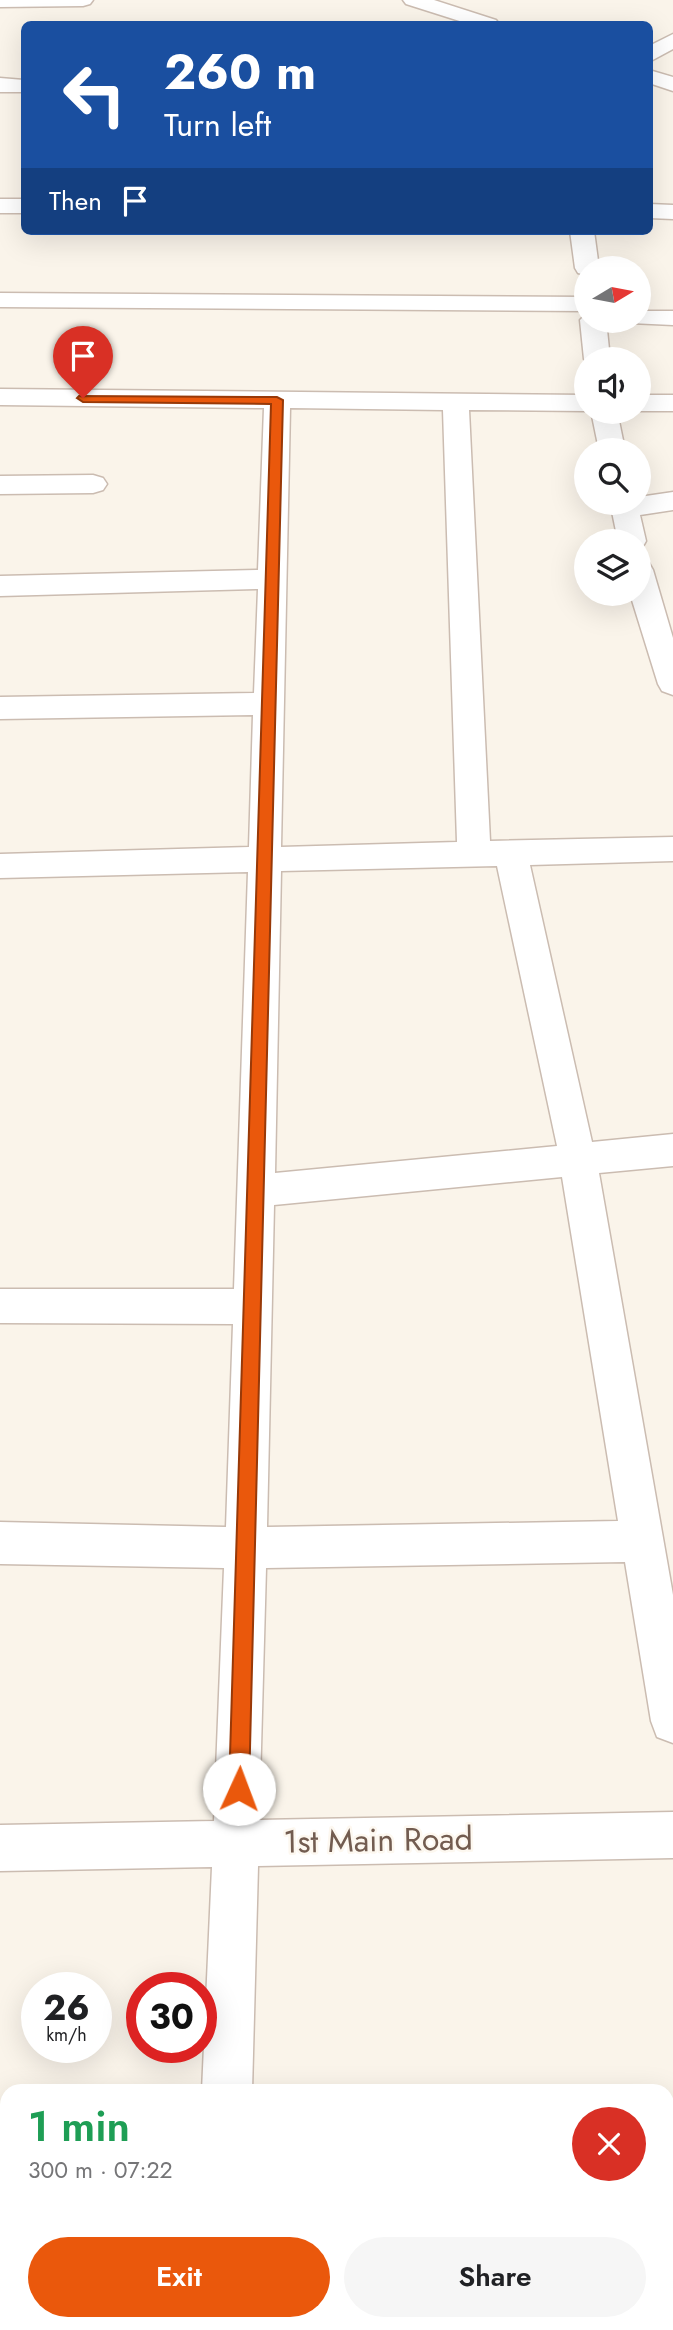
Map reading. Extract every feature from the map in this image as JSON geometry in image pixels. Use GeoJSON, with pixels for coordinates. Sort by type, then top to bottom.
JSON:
{"type":"FeatureCollection","features":[{"type":"Feature","properties":{"kind":"street"},"geometry":{"type":"LineString","coordinates":[[0,1],[83,0]]}},
{"type":"Feature","properties":{"kind":"street"},"geometry":{"type":"LineString","coordinates":[[413,0],[480,21]]}},
{"type":"Feature","properties":{"kind":"street"},"geometry":{"type":"LineString","coordinates":[[653,54],[673,40]]}},
{"type":"Feature","properties":{"kind":"street"},"geometry":{"type":"LineString","coordinates":[[653,77],[673,84]]}},
{"type":"Feature","properties":{"kind":"street"},"geometry":{"type":"LineString","coordinates":[[0,85],[21,86]]}},
{"type":"Feature","properties":{"kind":"street"},"geometry":{"type":"LineString","coordinates":[[0,206],[21,206]]}},
{"type":"Feature","properties":{"kind":"street"},"geometry":{"type":"LineString","coordinates":[[653,211],[673,212]]}},
{"type":"Feature","properties":{"kind":"street"},"geometry":{"type":"LineString","coordinates":[[583,235],[585,256]]}},
{"type":"Feature","properties":{"kind":"street"},"geometry":{"type":"LineString","coordinates":[[0,300],[574,304]]}},
{"type":"Feature","properties":{"kind":"street"},"geometry":{"type":"LineString","coordinates":[[651,318],[673,318]]}},
{"type":"Feature","properties":{"kind":"street"},"geometry":{"type":"LineString","coordinates":[[0,397],[574,403]]}},
{"type":"Feature","properties":{"kind":"street"},"geometry":{"type":"LineString","coordinates":[[227,2084],[246,1548],[277,400]]}},
{"type":"Feature","properties":{"kind":"street"},"geometry":{"type":"LineString","coordinates":[[456,402],[493,854],[578,1160],[673,1721]]}},
{"type":"Feature","properties":{"kind":"street"},"geometry":{"type":"LineString","coordinates":[[651,403],[673,403]]}},
{"type":"Feature","properties":{"kind":"street"},"geometry":{"type":"LineString","coordinates":[[0,485],[93,484]]}},
{"type":"Feature","properties":{"kind":"street"},"geometry":{"type":"LineString","coordinates":[[651,503],[673,501]]}},
{"type":"Feature","properties":{"kind":"street"},"geometry":{"type":"LineString","coordinates":[[0,586],[272,579]]}},
{"type":"Feature","properties":{"kind":"street"},"geometry":{"type":"LineString","coordinates":[[648,606],[673,684]]}},
{"type":"Feature","properties":{"kind":"street"},"geometry":{"type":"LineString","coordinates":[[0,708],[269,704]]}},
{"type":"Feature","properties":{"kind":"street"},"geometry":{"type":"LineString","coordinates":[[0,866],[673,849]]}},
{"type":"Feature","properties":{"kind":"street"},"geometry":{"type":"LineString","coordinates":[[256,1191],[673,1150]]}},
{"type":"Feature","properties":{"kind":"street"},"geometry":{"type":"LineString","coordinates":[[0,1306],[253,1307]]}},
{"type":"Feature","properties":{"kind":"street"},"geometry":{"type":"LineString","coordinates":[[0,1543],[246,1548],[642,1541]]}},
{"type":"Feature","properties":{"kind":"street","name":"1st Main Road"},"geometry":{"type":"LineString","coordinates":[[0,1848],[673,1835]]}},
{"type":"Feature","properties":{"kind":"route"},"geometry":{"type":"LineString","coordinates":[[83,398],[277,400],[239,1789]]}}]}
